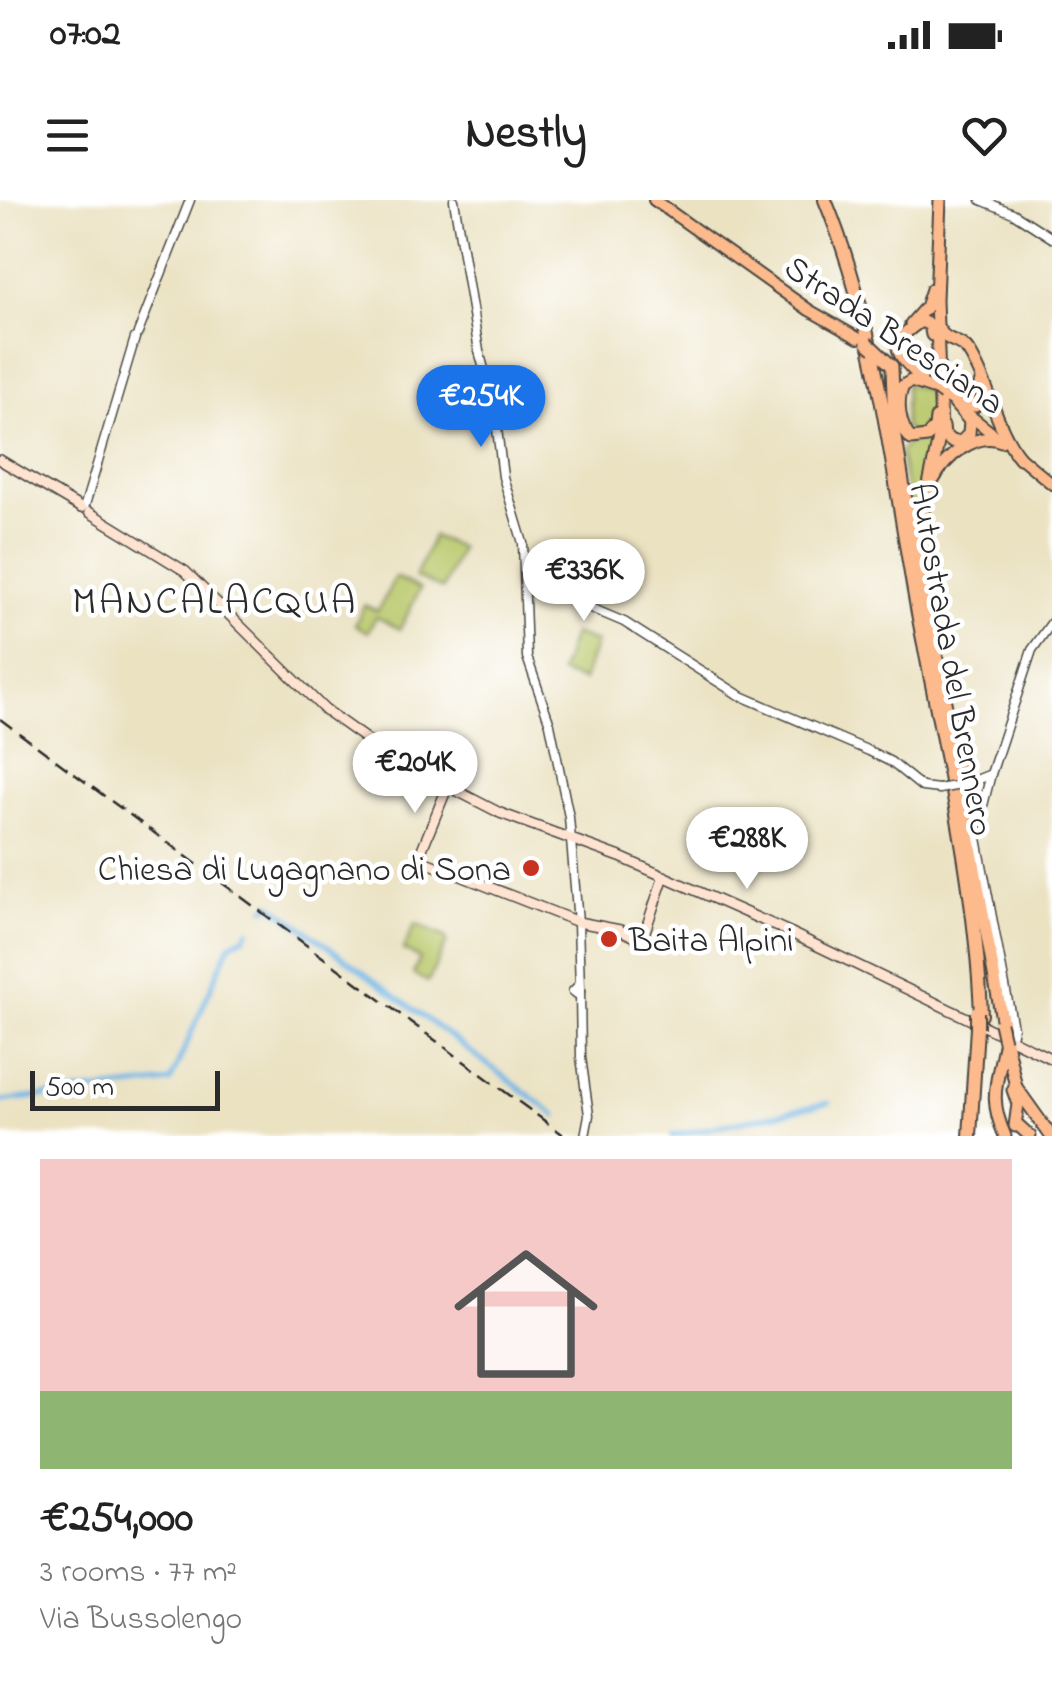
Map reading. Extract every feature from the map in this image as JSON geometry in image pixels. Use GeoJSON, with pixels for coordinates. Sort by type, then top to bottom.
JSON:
{"type":"FeatureCollection","features":[{"type":"Feature","properties":{"kind":"highway","name":"Autostrada del Brennero"},"geometry":{"type":"LineString","coordinates":[[823,200],[851,272],[876,379],[972,908],[979,1021],[978,1080],[971,1136]]}},
{"type":"Feature","properties":{"kind":"highway"},"geometry":{"type":"LineString","coordinates":[[915,558],[917,522],[935,438],[938,391],[933,285],[938,200]]}},
{"type":"Feature","properties":{"kind":"highway"},"geometry":{"type":"LineString","coordinates":[[938,200],[939,439],[924,501],[918,552],[1002,1024]]}},
{"type":"Feature","properties":{"kind":"highway"},"geometry":{"type":"LineString","coordinates":[[870,345],[886,347],[920,316],[933,285]]}},
{"type":"Feature","properties":{"kind":"highway"},"geometry":{"type":"LineString","coordinates":[[936,300],[941,333],[968,350],[1008,442],[1020,458]]}},
{"type":"Feature","properties":{"kind":"highway"},"geometry":{"type":"LineString","coordinates":[[924,320],[930,327],[938,391],[900,358],[897,348],[902,335],[924,320]]}},
{"type":"Feature","properties":{"kind":"highway"},"geometry":{"type":"LineString","coordinates":[[870,345],[888,358],[892,368],[894,425],[915,558],[1007,1041],[1006,1066],[994,1104],[1017,1131]]}},
{"type":"Feature","properties":{"kind":"highway"},"geometry":{"type":"LineString","coordinates":[[938,391],[934,429],[924,439],[911,438],[902,426],[901,390],[911,381],[938,391],[974,406],[980,402],[984,394],[959,349],[948,349],[942,356],[938,391]]}},
{"type":"Feature","properties":{"kind":"highway"},"geometry":{"type":"LineString","coordinates":[[924,501],[937,472],[950,456],[988,438],[1002,441]]}},
{"type":"Feature","properties":{"kind":"highway"},"geometry":{"type":"LineString","coordinates":[[1006,1066],[1026,1107],[1017,1131]]}},
{"type":"Feature","properties":{"kind":"highway"},"geometry":{"type":"LineString","coordinates":[[1017,1131],[997,1108],[996,1089],[1004,1079],[1049,1136]]}},
{"type":"Feature","properties":{"kind":"highway","name":"Autostrada del Brennero"},"geometry":{"type":"LineString","coordinates":[[971,1136],[978,1080]]}},
{"type":"Feature","properties":{"kind":"highway"},"geometry":{"type":"LineString","coordinates":[[1017,1131],[1027,1115],[1034,1117],[1049,1136]]}},
{"type":"Feature","properties":{"kind":"main road","name":"Strada Bresciana"},"geometry":{"type":"LineString","coordinates":[[654,200],[809,310],[938,391],[1052,484]]}},
{"type":"Feature","properties":{"kind":"main road"},"geometry":{"type":"LineString","coordinates":[[0,460],[185,571],[325,710],[371,744],[447,788],[520,822],[642,867],[794,933],[1007,1041],[1052,1059]]}},
{"type":"Feature","properties":{"kind":"main road"},"geometry":{"type":"LineString","coordinates":[[447,788],[418,859],[578,922],[620,930],[642,940],[664,876]]}},
{"type":"Feature","properties":{"kind":"street"},"geometry":{"type":"LineString","coordinates":[[85,508],[136,335],[190,200]]}},
{"type":"Feature","properties":{"kind":"street"},"geometry":{"type":"LineString","coordinates":[[454,200],[472,314],[494,405],[503,477],[524,543],[527,656],[550,724],[566,801],[578,922],[582,1071],[589,1115],[585,1136]]}},
{"type":"Feature","properties":{"kind":"street"},"geometry":{"type":"LineString","coordinates":[[981,200],[1052,238]]}},
{"type":"Feature","properties":{"kind":"street"},"geometry":{"type":"LineString","coordinates":[[526,582],[624,622],[720,683],[891,762],[922,786],[939,789],[991,774]]}},
{"type":"Feature","properties":{"kind":"street"},"geometry":{"type":"LineString","coordinates":[[1007,1041],[1013,1028],[976,841],[977,825],[1032,650],[1052,622]]}},
{"type":"Feature","properties":{"kind":"green space"},"geometry":{"type":"Polygon","coordinates":[[[906,384],[936,393],[934,422],[921,438],[904,428],[906,384]]]}},
{"type":"Feature","properties":{"kind":"green space"},"geometry":{"type":"Polygon","coordinates":[[[933,439],[916,518],[911,518],[900,452],[910,440],[933,439]]]}},
{"type":"Feature","properties":{"kind":"green space"},"geometry":{"type":"Polygon","coordinates":[[[433,536],[460,548],[443,589],[415,577],[433,536]]]}},
{"type":"Feature","properties":{"kind":"green space"},"geometry":{"type":"Polygon","coordinates":[[[395,577],[420,589],[400,629],[376,617],[368,632],[355,625],[364,605],[378,611],[395,577]]]}},
{"type":"Feature","properties":{"kind":"green space"},"geometry":{"type":"Polygon","coordinates":[[[573,634],[596,642],[583,681],[560,673],[573,634]]]}},
{"type":"Feature","properties":{"kind":"green space"},"geometry":{"type":"Polygon","coordinates":[[[415,924],[445,937],[447,942],[428,982],[413,974],[420,958],[403,950],[415,924]]]}},
{"type":"Feature","properties":{"kind":"waterway"},"geometry":{"type":"LineString","coordinates":[[265,908],[271,904],[556,1115]]}},
{"type":"Feature","properties":{"kind":"waterway"},"geometry":{"type":"LineString","coordinates":[[0,1101],[170,1082],[230,944],[249,930]]}},
{"type":"Feature","properties":{"kind":"waterway"},"geometry":{"type":"LineString","coordinates":[[672,1136],[829,1103]]}},
{"type":"Feature","properties":{"kind":"railway"},"geometry":{"type":"LineString","coordinates":[[0,719],[565,1136]]}},
{"type":"Feature","properties":{"kind":"place","name":"Chiesa di Lugagnano di Sona"},"geometry":{"type":"Point","coordinates":[531,868]}},
{"type":"Feature","properties":{"kind":"place","name":"Baita Alpini"},"geometry":{"type":"Point","coordinates":[609,939]}},
{"type":"Feature","properties":{"kind":"district","name":"MANCALACQUA"},"geometry":{"type":"Point","coordinates":[215,599]}}]}
